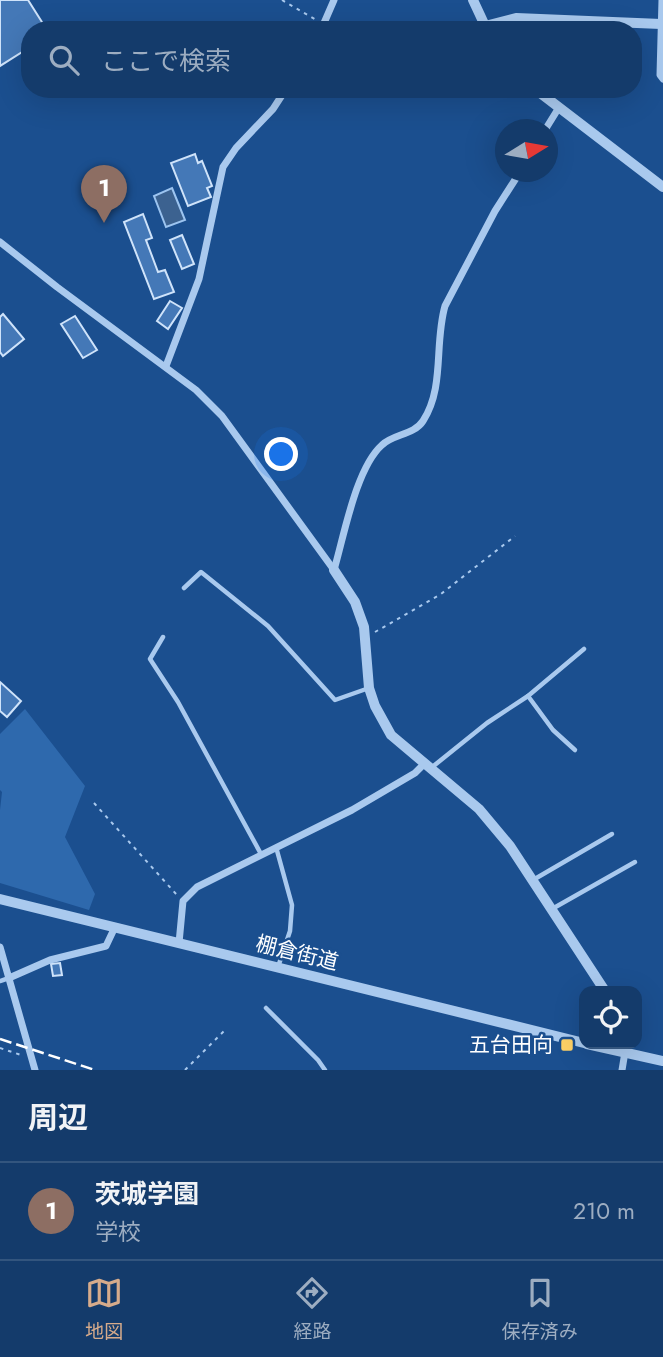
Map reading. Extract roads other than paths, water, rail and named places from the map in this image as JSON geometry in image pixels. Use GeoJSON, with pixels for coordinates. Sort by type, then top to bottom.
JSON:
{"type":"FeatureCollection","features":[{"type":"Feature","properties":{"kind":"street"},"geometry":{"type":"LineString","coordinates":[[325,21],[334,0]]}},
{"type":"Feature","properties":{"kind":"street"},"geometry":{"type":"LineString","coordinates":[[473,0],[483,21]]}},
{"type":"Feature","properties":{"kind":"street"},"geometry":{"type":"LineString","coordinates":[[662,0],[660,75],[663,79]]}},
{"type":"Feature","properties":{"kind":"street"},"geometry":{"type":"LineString","coordinates":[[507,21],[516,18],[588,21]]}},
{"type":"Feature","properties":{"kind":"street"},"geometry":{"type":"LineString","coordinates":[[642,23],[661,24]]}},
{"type":"Feature","properties":{"kind":"street"},"geometry":{"type":"LineString","coordinates":[[166,366],[199,279],[223,167],[236,148],[280,98]]}},
{"type":"Feature","properties":{"kind":"street"},"geometry":{"type":"LineString","coordinates":[[545,98],[663,187]]}},
{"type":"Feature","properties":{"kind":"street"},"geometry":{"type":"LineString","coordinates":[[552,119],[558,109]]}},
{"type":"Feature","properties":{"kind":"street"},"geometry":{"type":"LineString","coordinates":[[334,570],[361,477],[379,447],[417,428],[430,406],[438,377],[445,306],[495,211],[514,182]]}},
{"type":"Feature","properties":{"kind":"street"},"geometry":{"type":"LineString","coordinates":[[0,242],[166,366],[222,415],[355,602],[365,638],[369,688],[375,706],[391,735],[493,824],[602,986]]}},
{"type":"Feature","properties":{"kind":"street"},"geometry":{"type":"LineString","coordinates":[[179,943],[183,901],[197,887],[352,810],[427,766]]}},
{"type":"Feature","properties":{"kind":"street","name":"棚倉街道"},"geometry":{"type":"LineString","coordinates":[[0,899],[579,1041]]}},
{"type":"Feature","properties":{"kind":"street"},"geometry":{"type":"LineString","coordinates":[[9,978],[50,960],[106,946],[115,927]]}},
{"type":"Feature","properties":{"kind":"street"},"geometry":{"type":"LineString","coordinates":[[0,947],[35,1070]]}},
{"type":"Feature","properties":{"kind":"street","name":"棚倉街道"},"geometry":{"type":"LineString","coordinates":[[612,1049],[625,1052],[636,1049],[663,1061]]}},
{"type":"Feature","properties":{"kind":"street"},"geometry":{"type":"LineString","coordinates":[[622,1070],[625,1052]]}},
{"type":"Feature","properties":{"kind":"lane"},"geometry":{"type":"LineString","coordinates":[[184,588],[201,572],[268,626],[335,700],[369,688]]}},
{"type":"Feature","properties":{"kind":"lane"},"geometry":{"type":"LineString","coordinates":[[163,637],[150,659],[178,702],[261,854]]}},
{"type":"Feature","properties":{"kind":"lane"},"geometry":{"type":"LineString","coordinates":[[427,766],[528,696],[584,649]]}},
{"type":"Feature","properties":{"kind":"lane"},"geometry":{"type":"LineString","coordinates":[[528,696],[553,730],[575,750]]}},
{"type":"Feature","properties":{"kind":"lane"},"geometry":{"type":"LineString","coordinates":[[532,880],[611,834]]}},
{"type":"Feature","properties":{"kind":"lane"},"geometry":{"type":"LineString","coordinates":[[276,846],[292,905],[290,932],[278,968]]}},
{"type":"Feature","properties":{"kind":"lane"},"geometry":{"type":"LineString","coordinates":[[551,910],[635,862]]}},
{"type":"Feature","properties":{"kind":"lane"},"geometry":{"type":"LineString","coordinates":[[0,981],[9,978]]}},
{"type":"Feature","properties":{"kind":"lane"},"geometry":{"type":"LineString","coordinates":[[266,1008],[325,1070]]}},
{"type":"Feature","properties":{"kind":"railway"},"geometry":{"type":"LineString","coordinates":[[0,1039],[95,1070]]}},
{"type":"Feature","properties":{"kind":"place","name":"茨城学園"},"geometry":{"type":"Point","coordinates":[104,223]}},
{"type":"Feature","properties":{"kind":"place","name":"五台田向"},"geometry":{"type":"Point","coordinates":[567,1045]}}]}
